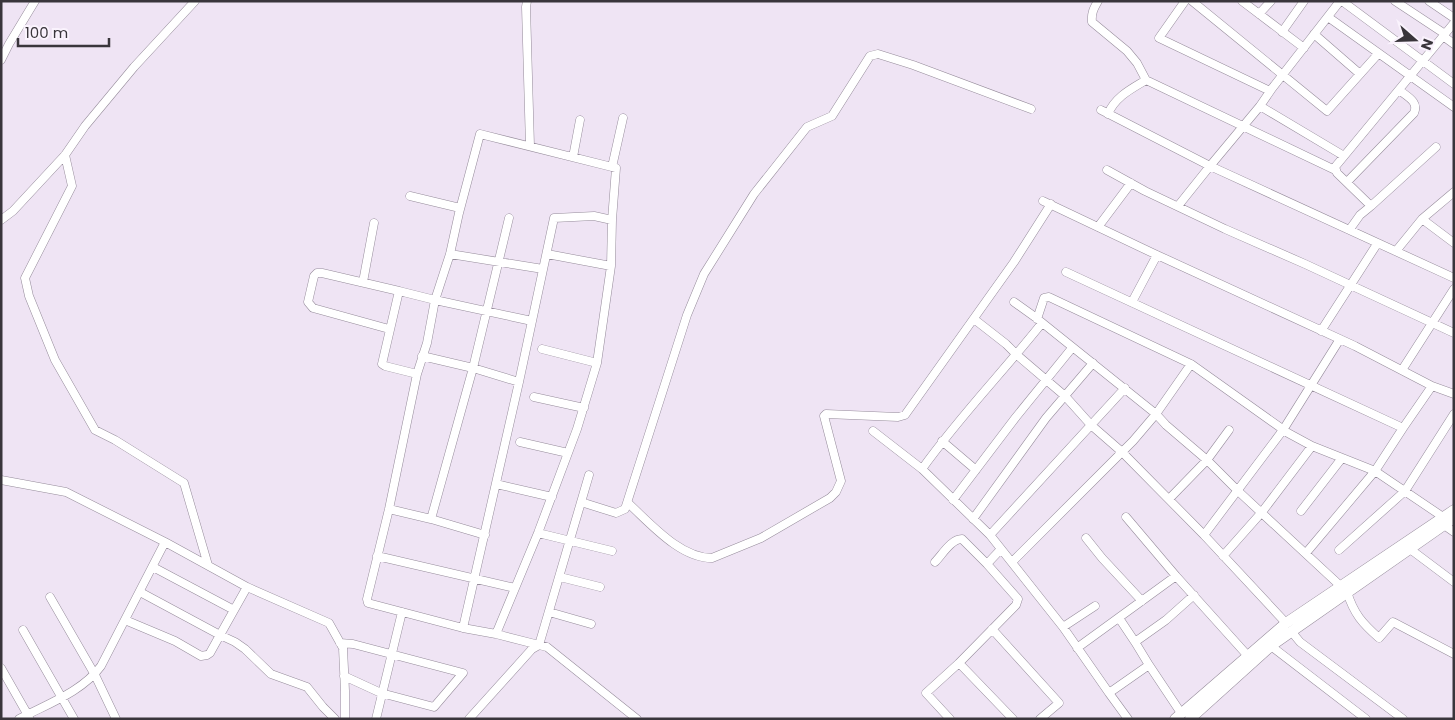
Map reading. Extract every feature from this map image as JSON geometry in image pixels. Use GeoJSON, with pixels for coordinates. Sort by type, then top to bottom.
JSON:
{"type":"FeatureCollection","features":[{"type":"Feature","properties":{"kind":"main road"},"geometry":{"type":"LineString","coordinates":[[1344,589],[1410,549],[1454,510]]}},
{"type":"Feature","properties":{"kind":"main road"},"geometry":{"type":"LineString","coordinates":[[1182,717],[1248,656],[1443,521],[1454,518]]}},
{"type":"Feature","properties":{"kind":"main road"},"geometry":{"type":"LineString","coordinates":[[1182,717],[1251,663],[1289,627]]}},
{"type":"Feature","properties":{"kind":"street"},"geometry":{"type":"LineString","coordinates":[[1,220],[13,210],[65,155],[85,126],[134,67],[195,1]]}},
{"type":"Feature","properties":{"kind":"street"},"geometry":{"type":"LineString","coordinates":[[1098,1],[1092,11],[1092,22],[1127,51],[1137,63],[1146,80],[1335,170],[1371,206]]}},
{"type":"Feature","properties":{"kind":"street"},"geometry":{"type":"LineString","coordinates":[[1184,1],[1159,38],[1270,90],[1341,1],[1454,84]]}},
{"type":"Feature","properties":{"kind":"street"},"geometry":{"type":"LineString","coordinates":[[1192,1],[1327,111],[1378,54]]}},
{"type":"Feature","properties":{"kind":"street"},"geometry":{"type":"LineString","coordinates":[[1242,1],[1304,48]]}},
{"type":"Feature","properties":{"kind":"street"},"geometry":{"type":"LineString","coordinates":[[1259,14],[1271,1]]}},
{"type":"Feature","properties":{"kind":"street"},"geometry":{"type":"LineString","coordinates":[[1282,32],[1304,1]]}},
{"type":"Feature","properties":{"kind":"street"},"geometry":{"type":"LineString","coordinates":[[1395,1],[1454,44]]}},
{"type":"Feature","properties":{"kind":"street"},"geometry":{"type":"LineString","coordinates":[[1429,1],[1454,18]]}},
{"type":"Feature","properties":{"kind":"street"},"geometry":{"type":"LineString","coordinates":[[1,60],[32,2]]}},
{"type":"Feature","properties":{"kind":"street"},"geometry":{"type":"LineString","coordinates":[[525,3],[530,146]]}},
{"type":"Feature","properties":{"kind":"street"},"geometry":{"type":"LineString","coordinates":[[1328,17],[1454,108]]}},
{"type":"Feature","properties":{"kind":"street"},"geometry":{"type":"LineString","coordinates":[[1335,170],[1344,156],[1454,23]]}},
{"type":"Feature","properties":{"kind":"street"},"geometry":{"type":"LineString","coordinates":[[1314,34],[1360,74]]}},
{"type":"Feature","properties":{"kind":"street"},"geometry":{"type":"LineString","coordinates":[[582,502],[616,513],[622,512],[628,503],[686,315],[704,274],[754,194],[808,127],[832,116],[870,56],[882,54],[1031,110]]}},
{"type":"Feature","properties":{"kind":"street"},"geometry":{"type":"LineString","coordinates":[[1178,206],[1260,106],[1282,75]]}},
{"type":"Feature","properties":{"kind":"street"},"geometry":{"type":"LineString","coordinates":[[1108,114],[1119,98],[1146,80]]}},
{"type":"Feature","properties":{"kind":"street"},"geometry":{"type":"LineString","coordinates":[[1347,182],[1414,113],[1416,104],[1400,90]]}},
{"type":"Feature","properties":{"kind":"street"},"geometry":{"type":"LineString","coordinates":[[1260,106],[1344,156]]}},
{"type":"Feature","properties":{"kind":"street"},"geometry":{"type":"LineString","coordinates":[[1100,110],[1210,166],[1454,278]]}},
{"type":"Feature","properties":{"kind":"street"},"geometry":{"type":"LineString","coordinates":[[612,167],[623,118]]}},
{"type":"Feature","properties":{"kind":"street"},"geometry":{"type":"LineString","coordinates":[[573,157],[580,120]]}},
{"type":"Feature","properties":{"kind":"street"},"geometry":{"type":"LineString","coordinates":[[496,634],[552,497],[584,408],[597,363],[611,266],[616,168],[480,134],[417,374],[389,510],[367,599],[368,603],[462,628],[496,634],[547,647],[637,719]]}},
{"type":"Feature","properties":{"kind":"street"},"geometry":{"type":"LineString","coordinates":[[1350,229],[1360,216],[1436,147]]}},
{"type":"Feature","properties":{"kind":"street"},"geometry":{"type":"LineString","coordinates":[[65,155],[72,186],[25,278],[29,296],[55,360],[95,430],[115,440],[184,483],[208,565]]}},
{"type":"Feature","properties":{"kind":"street"},"geometry":{"type":"LineString","coordinates":[[1106,170],[1225,230],[1305,264],[1454,333]]}},
{"type":"Feature","properties":{"kind":"street"},"geometry":{"type":"LineString","coordinates":[[1098,227],[1131,183]]}},
{"type":"Feature","properties":{"kind":"street"},"geometry":{"type":"LineString","coordinates":[[1396,251],[1422,219],[1454,192]]}},
{"type":"Feature","properties":{"kind":"street"},"geometry":{"type":"LineString","coordinates":[[410,196],[460,208]]}},
{"type":"Feature","properties":{"kind":"street"},"geometry":{"type":"LineString","coordinates":[[628,503],[673,544],[705,558],[712,558],[761,538],[830,498],[841,481],[824,416],[826,414],[898,417],[905,415],[1014,262],[1047,202],[1340,339],[1432,386],[1454,394]]}},
{"type":"Feature","properties":{"kind":"street"},"geometry":{"type":"LineString","coordinates":[[462,628],[485,535],[554,218],[594,216],[612,220]]}},
{"type":"Feature","properties":{"kind":"street"},"geometry":{"type":"LineString","coordinates":[[431,519],[473,368],[509,218]]}},
{"type":"Feature","properties":{"kind":"street"},"geometry":{"type":"LineString","coordinates":[[1422,219],[1454,243]]}},
{"type":"Feature","properties":{"kind":"street"},"geometry":{"type":"LineString","coordinates":[[363,282],[374,223]]}},
{"type":"Feature","properties":{"kind":"street"},"geometry":{"type":"LineString","coordinates":[[1321,331],[1377,244]]}},
{"type":"Feature","properties":{"kind":"street"},"geometry":{"type":"LineString","coordinates":[[450,254],[544,269]]}},
{"type":"Feature","properties":{"kind":"street"},"geometry":{"type":"LineString","coordinates":[[546,254],[611,266]]}},
{"type":"Feature","properties":{"kind":"street"},"geometry":{"type":"LineString","coordinates":[[1132,302],[1157,255]]}},
{"type":"Feature","properties":{"kind":"street"},"geometry":{"type":"LineString","coordinates":[[390,329],[313,308],[308,302],[314,276],[322,272],[486,312],[532,321]]}},
{"type":"Feature","properties":{"kind":"street"},"geometry":{"type":"LineString","coordinates":[[1066,272],[1403,428]]}},
{"type":"Feature","properties":{"kind":"street"},"geometry":{"type":"LineString","coordinates":[[1402,370],[1454,289]]}},
{"type":"Feature","properties":{"kind":"street"},"geometry":{"type":"LineString","coordinates":[[399,291],[382,364],[417,374]]}},
{"type":"Feature","properties":{"kind":"street"},"geometry":{"type":"LineString","coordinates":[[922,469],[972,404],[1017,355],[1040,321],[1044,298],[1048,297],[1191,364],[1283,430],[1312,446],[1374,472],[1405,491],[1454,532]]}},
{"type":"Feature","properties":{"kind":"street"},"geometry":{"type":"LineString","coordinates":[[1014,302],[1125,388],[1207,460],[1344,589],[1352,608],[1362,623],[1379,638],[1393,622],[1454,654]]}},
{"type":"Feature","properties":{"kind":"street"},"geometry":{"type":"LineString","coordinates":[[974,319],[1006,344],[1065,396],[1091,425],[1122,452],[1204,535],[1289,627],[1300,642],[1403,719]]}},
{"type":"Feature","properties":{"kind":"street"},"geometry":{"type":"LineString","coordinates":[[1204,535],[1283,430],[1340,339]]}},
{"type":"Feature","properties":{"kind":"street"},"geometry":{"type":"LineString","coordinates":[[954,500],[1016,417],[1072,348]]}},
{"type":"Feature","properties":{"kind":"street"},"geometry":{"type":"LineString","coordinates":[[542,349],[597,363]]}},
{"type":"Feature","properties":{"kind":"street"},"geometry":{"type":"LineString","coordinates":[[422,356],[473,368],[519,382]]}},
{"type":"Feature","properties":{"kind":"street"},"geometry":{"type":"LineString","coordinates":[[973,519],[1046,418],[1093,363]]}},
{"type":"Feature","properties":{"kind":"street"},"geometry":{"type":"LineString","coordinates":[[1012,562],[1133,441],[1156,414],[1191,364]]}},
{"type":"Feature","properties":{"kind":"street"},"geometry":{"type":"LineString","coordinates":[[1306,553],[1374,472],[1432,386]]}},
{"type":"Feature","properties":{"kind":"street"},"geometry":{"type":"LineString","coordinates":[[990,535],[1125,388]]}},
{"type":"Feature","properties":{"kind":"street"},"geometry":{"type":"LineString","coordinates":[[534,397],[584,408]]}},
{"type":"Feature","properties":{"kind":"street"},"geometry":{"type":"LineString","coordinates":[[1339,550],[1405,491],[1454,414]]}},
{"type":"Feature","properties":{"kind":"street"},"geometry":{"type":"LineString","coordinates":[[1169,499],[1207,460],[1229,430]]}},
{"type":"Feature","properties":{"kind":"street"},"geometry":{"type":"LineString","coordinates":[[873,431],[922,469],[990,535],[1062,627],[1128,719]]}},
{"type":"Feature","properties":{"kind":"street"},"geometry":{"type":"LineString","coordinates":[[942,441],[976,470]]}},
{"type":"Feature","properties":{"kind":"street"},"geometry":{"type":"LineString","coordinates":[[520,442],[568,453]]}},
{"type":"Feature","properties":{"kind":"street"},"geometry":{"type":"LineString","coordinates":[[1223,556],[1262,512],[1312,446]]}},
{"type":"Feature","properties":{"kind":"street"},"geometry":{"type":"LineString","coordinates":[[1301,510],[1342,458]]}},
{"type":"Feature","properties":{"kind":"street"},"geometry":{"type":"LineString","coordinates":[[469,719],[532,649],[540,645],[589,475]]}},
{"type":"Feature","properties":{"kind":"street"},"geometry":{"type":"LineString","coordinates":[[1,480],[66,492],[166,542],[246,587],[330,623],[343,648],[344,719]]}},
{"type":"Feature","properties":{"kind":"street"},"geometry":{"type":"LineString","coordinates":[[496,484],[552,497]]}},
{"type":"Feature","properties":{"kind":"street"},"geometry":{"type":"LineString","coordinates":[[389,510],[431,519],[485,535]]}},
{"type":"Feature","properties":{"kind":"street"},"geometry":{"type":"LineString","coordinates":[[1126,518],[1248,656]]}},
{"type":"Feature","properties":{"kind":"street"},"geometry":{"type":"LineString","coordinates":[[538,533],[612,551]]}},
{"type":"Feature","properties":{"kind":"street"},"geometry":{"type":"LineString","coordinates":[[1086,538],[1142,601]]}},
{"type":"Feature","properties":{"kind":"street"},"geometry":{"type":"LineString","coordinates":[[935,562],[953,541],[958,539],[968,544],[1018,599],[1016,605],[959,663],[926,693],[950,719]]}},
{"type":"Feature","properties":{"kind":"street"},"geometry":{"type":"LineString","coordinates":[[20,719],[29,717],[61,696],[89,681],[95,675],[166,542]]}},
{"type":"Feature","properties":{"kind":"street"},"geometry":{"type":"LineString","coordinates":[[987,564],[1001,549]]}},
{"type":"Feature","properties":{"kind":"street"},"geometry":{"type":"LineString","coordinates":[[1410,549],[1454,582]]}},
{"type":"Feature","properties":{"kind":"street"},"geometry":{"type":"LineString","coordinates":[[377,556],[515,588]]}},
{"type":"Feature","properties":{"kind":"street"},"geometry":{"type":"LineString","coordinates":[[153,567],[234,610]]}},
{"type":"Feature","properties":{"kind":"street"},"geometry":{"type":"LineString","coordinates":[[1077,648],[1176,576]]}},
{"type":"Feature","properties":{"kind":"street"},"geometry":{"type":"LineString","coordinates":[[560,577],[600,587]]}},
{"type":"Feature","properties":{"kind":"street"},"geometry":{"type":"LineString","coordinates":[[126,620],[175,641],[201,656],[210,653],[246,587]]}},
{"type":"Feature","properties":{"kind":"street"},"geometry":{"type":"LineString","coordinates":[[140,592],[235,642],[271,674],[307,687],[323,708],[335,719]]}},
{"type":"Feature","properties":{"kind":"street"},"geometry":{"type":"LineString","coordinates":[[1135,642],[1166,620],[1194,595]]}},
{"type":"Feature","properties":{"kind":"street"},"geometry":{"type":"LineString","coordinates":[[50,597],[95,675],[116,719]]}},
{"type":"Feature","properties":{"kind":"street"},"geometry":{"type":"LineString","coordinates":[[1062,627],[1095,606]]}},
{"type":"Feature","properties":{"kind":"street"},"geometry":{"type":"LineString","coordinates":[[376,719],[402,612]]}},
{"type":"Feature","properties":{"kind":"street"},"geometry":{"type":"LineString","coordinates":[[549,612],[591,624]]}},
{"type":"Feature","properties":{"kind":"street"},"geometry":{"type":"LineString","coordinates":[[1119,618],[1182,717]]}},
{"type":"Feature","properties":{"kind":"street"},"geometry":{"type":"LineString","coordinates":[[992,629],[1058,703],[1040,719]]}},
{"type":"Feature","properties":{"kind":"street"},"geometry":{"type":"LineString","coordinates":[[23,630],[74,719]]}},
{"type":"Feature","properties":{"kind":"street"},"geometry":{"type":"LineString","coordinates":[[340,643],[353,644],[463,674],[434,707],[381,693],[344,676]]}},
{"type":"Feature","properties":{"kind":"street"},"geometry":{"type":"LineString","coordinates":[[1271,646],[1366,719]]}},
{"type":"Feature","properties":{"kind":"street"},"geometry":{"type":"LineString","coordinates":[[959,663],[1013,719]]}},
{"type":"Feature","properties":{"kind":"street"},"geometry":{"type":"LineString","coordinates":[[1109,693],[1149,665]]}},
{"type":"Feature","properties":{"kind":"street"},"geometry":{"type":"LineString","coordinates":[[1,668],[29,717]]}}]}
